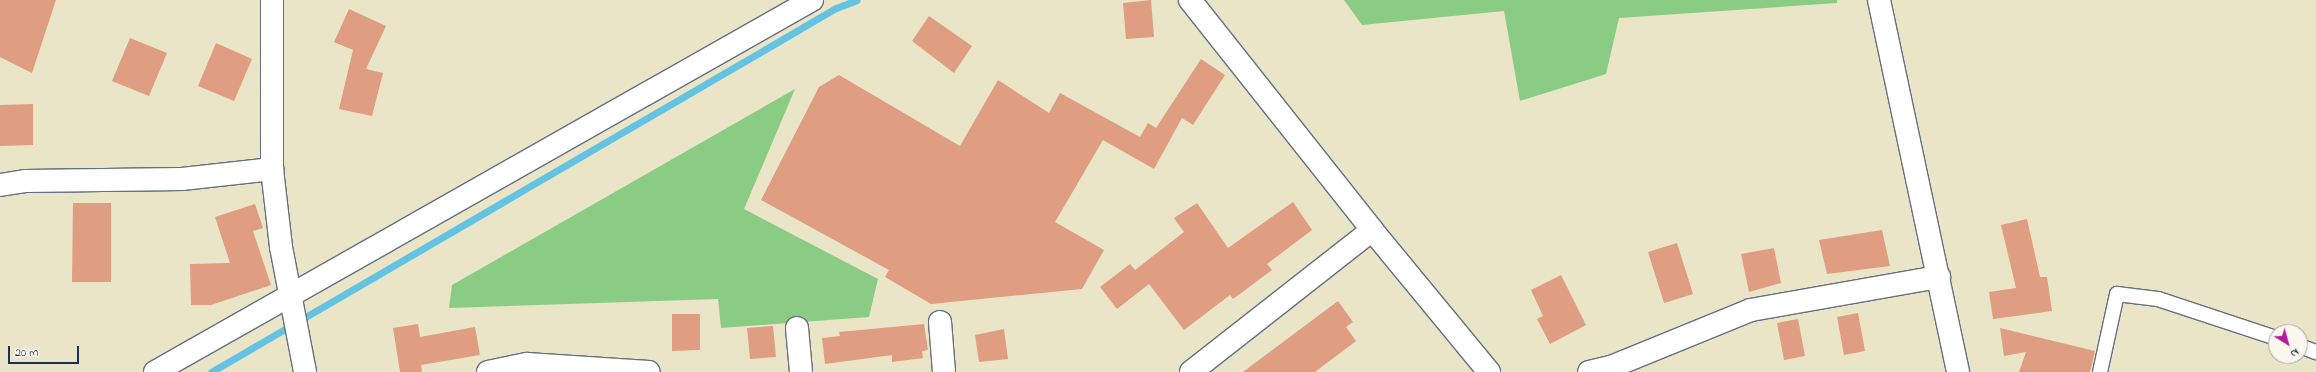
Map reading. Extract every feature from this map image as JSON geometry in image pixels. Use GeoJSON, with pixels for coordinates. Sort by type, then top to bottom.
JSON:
{"type":"FeatureCollection","features":[{"type":"Feature","properties":{"kind":"street"},"geometry":{"type":"LineString","coordinates":[[272,0],[272,169],[281,247],[292,298],[300,364]]}},
{"type":"Feature","properties":{"kind":"street"},"geometry":{"type":"LineString","coordinates":[[155,372],[292,298],[812,0]]}},
{"type":"Feature","properties":{"kind":"street"},"geometry":{"type":"LineString","coordinates":[[1190,0],[1372,230],[1489,372]]}},
{"type":"Feature","properties":{"kind":"street"},"geometry":{"type":"LineString","coordinates":[[1879,0],[1958,372]]}},
{"type":"Feature","properties":{"kind":"street"},"geometry":{"type":"LineString","coordinates":[[0,185],[25,181],[182,180],[272,169]]}},
{"type":"Feature","properties":{"kind":"street"},"geometry":{"type":"LineString","coordinates":[[1191,372],[1372,230]]}},
{"type":"Feature","properties":{"kind":"street"},"geometry":{"type":"LineString","coordinates":[[1589,372],[1611,366],[1751,310],[1939,277]]}},
{"type":"Feature","properties":{"kind":"street"},"geometry":{"type":"LineString","coordinates":[[940,322],[944,372]]}},
{"type":"Feature","properties":{"kind":"street"},"geometry":{"type":"LineString","coordinates":[[797,328],[801,372]]}},
{"type":"Feature","properties":{"kind":"street"},"geometry":{"type":"LineString","coordinates":[[488,372],[527,364],[649,372]]}},
{"type":"Feature","properties":{"kind":"lane"},"geometry":{"type":"LineString","coordinates":[[2100,372],[2117,294],[2158,299],[2268,335]]}},
{"type":"Feature","properties":{"kind":"green space"},"geometry":{"type":"Polygon","coordinates":[[[1344,0],[1837,0],[1837,3],[1619,18],[1606,74],[1520,101],[1504,11],[1362,25],[1344,0]]]}},
{"type":"Feature","properties":{"kind":"green space"},"geometry":{"type":"Polygon","coordinates":[[[795,89],[744,209],[878,279],[869,317],[721,328],[718,299],[449,308],[452,285],[795,89]]]}},
{"type":"Feature","properties":{"kind":"building"},"geometry":{"type":"Polygon","coordinates":[[[0,0],[56,0],[32,73],[0,57],[0,0]]]}},
{"type":"Feature","properties":{"kind":"building"},"geometry":{"type":"Polygon","coordinates":[[[1151,0],[1154,37],[1126,39],[1123,3],[1151,0]]]}},
{"type":"Feature","properties":{"kind":"building"},"geometry":{"type":"Polygon","coordinates":[[[349,9],[386,26],[366,69],[383,73],[372,116],[339,109],[353,50],[334,42],[349,9]]]}},
{"type":"Feature","properties":{"kind":"building"},"geometry":{"type":"Polygon","coordinates":[[[929,16],[972,46],[954,73],[912,41],[929,16]]]}},
{"type":"Feature","properties":{"kind":"building"},"geometry":{"type":"Polygon","coordinates":[[[130,38],[167,53],[149,96],[112,81],[130,38]]]}},
{"type":"Feature","properties":{"kind":"building"},"geometry":{"type":"Polygon","coordinates":[[[216,43],[252,59],[234,101],[198,86],[216,43]]]}},
{"type":"Feature","properties":{"kind":"building"},"geometry":{"type":"Polygon","coordinates":[[[1201,59],[1225,75],[1193,125],[1182,118],[1154,169],[1103,140],[1055,222],[1104,250],[1082,289],[931,304],[885,277],[889,270],[761,200],[819,87],[839,75],[960,146],[998,80],[1049,113],[1060,93],[1140,137],[1148,123],[1156,128],[1201,59]]]}},
{"type":"Feature","properties":{"kind":"building"},"geometry":{"type":"Polygon","coordinates":[[[33,104],[33,145],[0,146],[0,105],[33,104]]]}},
{"type":"Feature","properties":{"kind":"building"},"geometry":{"type":"Polygon","coordinates":[[[1293,202],[1312,230],[1267,264],[1272,270],[1233,299],[1230,295],[1184,330],[1149,284],[1117,309],[1100,287],[1130,264],[1135,270],[1184,232],[1174,218],[1197,203],[1228,248],[1293,202]]]}},
{"type":"Feature","properties":{"kind":"building"},"geometry":{"type":"Polygon","coordinates":[[[73,203],[111,203],[111,282],[72,282],[73,203]]]}},
{"type":"Feature","properties":{"kind":"building"},"geometry":{"type":"Polygon","coordinates":[[[255,204],[263,228],[253,231],[271,285],[211,305],[191,305],[190,264],[230,263],[215,217],[255,204]]]}},
{"type":"Feature","properties":{"kind":"building"},"geometry":{"type":"Polygon","coordinates":[[[2027,219],[2040,277],[2047,277],[2052,311],[1993,319],[1989,292],[2016,288],[2001,225],[2027,219]]]}},
{"type":"Feature","properties":{"kind":"building"},"geometry":{"type":"Polygon","coordinates":[[[1882,230],[1890,266],[1827,274],[1819,240],[1882,230]]]}},
{"type":"Feature","properties":{"kind":"building"},"geometry":{"type":"Polygon","coordinates":[[[1677,243],[1693,294],[1664,303],[1648,252],[1677,243]]]}},
{"type":"Feature","properties":{"kind":"building"},"geometry":{"type":"Polygon","coordinates":[[[1774,248],[1781,283],[1749,292],[1741,254],[1774,248]]]}},
{"type":"Feature","properties":{"kind":"building"},"geometry":{"type":"Polygon","coordinates":[[[1561,275],[1586,325],[1550,344],[1537,319],[1543,316],[1531,290],[1561,275]]]}},
{"type":"Feature","properties":{"kind":"building"},"geometry":{"type":"Polygon","coordinates":[[[1338,301],[1353,322],[1346,327],[1356,341],[1315,372],[1243,372],[1338,301]]]}},
{"type":"Feature","properties":{"kind":"building"},"geometry":{"type":"Polygon","coordinates":[[[1858,313],[1865,351],[1844,355],[1837,317],[1858,313]]]}},
{"type":"Feature","properties":{"kind":"building"},"geometry":{"type":"Polygon","coordinates":[[[672,314],[700,314],[700,350],[672,351],[672,314]]]}},
{"type":"Feature","properties":{"kind":"building"},"geometry":{"type":"Polygon","coordinates":[[[1798,319],[1805,356],[1784,360],[1777,323],[1798,319]]]}},
{"type":"Feature","properties":{"kind":"building"},"geometry":{"type":"Polygon","coordinates":[[[418,324],[420,337],[475,327],[480,355],[421,365],[422,372],[400,372],[393,328],[418,324]]]}},
{"type":"Feature","properties":{"kind":"building"},"geometry":{"type":"Polygon","coordinates":[[[924,324],[928,350],[922,351],[923,358],[892,362],[892,355],[825,364],[822,338],[840,336],[839,332],[924,324]]]}},
{"type":"Feature","properties":{"kind":"building"},"geometry":{"type":"Polygon","coordinates":[[[773,326],[776,357],[750,359],[747,328],[773,326]]]}},
{"type":"Feature","properties":{"kind":"building"},"geometry":{"type":"Polygon","coordinates":[[[2000,328],[2095,351],[2090,372],[2019,372],[2026,352],[2004,356],[2000,328]]]}},
{"type":"Feature","properties":{"kind":"building"},"geometry":{"type":"Polygon","coordinates":[[[1004,329],[1008,359],[979,362],[975,335],[1004,329]]]}},
{"type":"Feature","properties":{"kind":"waterway"},"geometry":{"type":"LineString","coordinates":[[211,372],[836,8],[857,0]]}}]}
